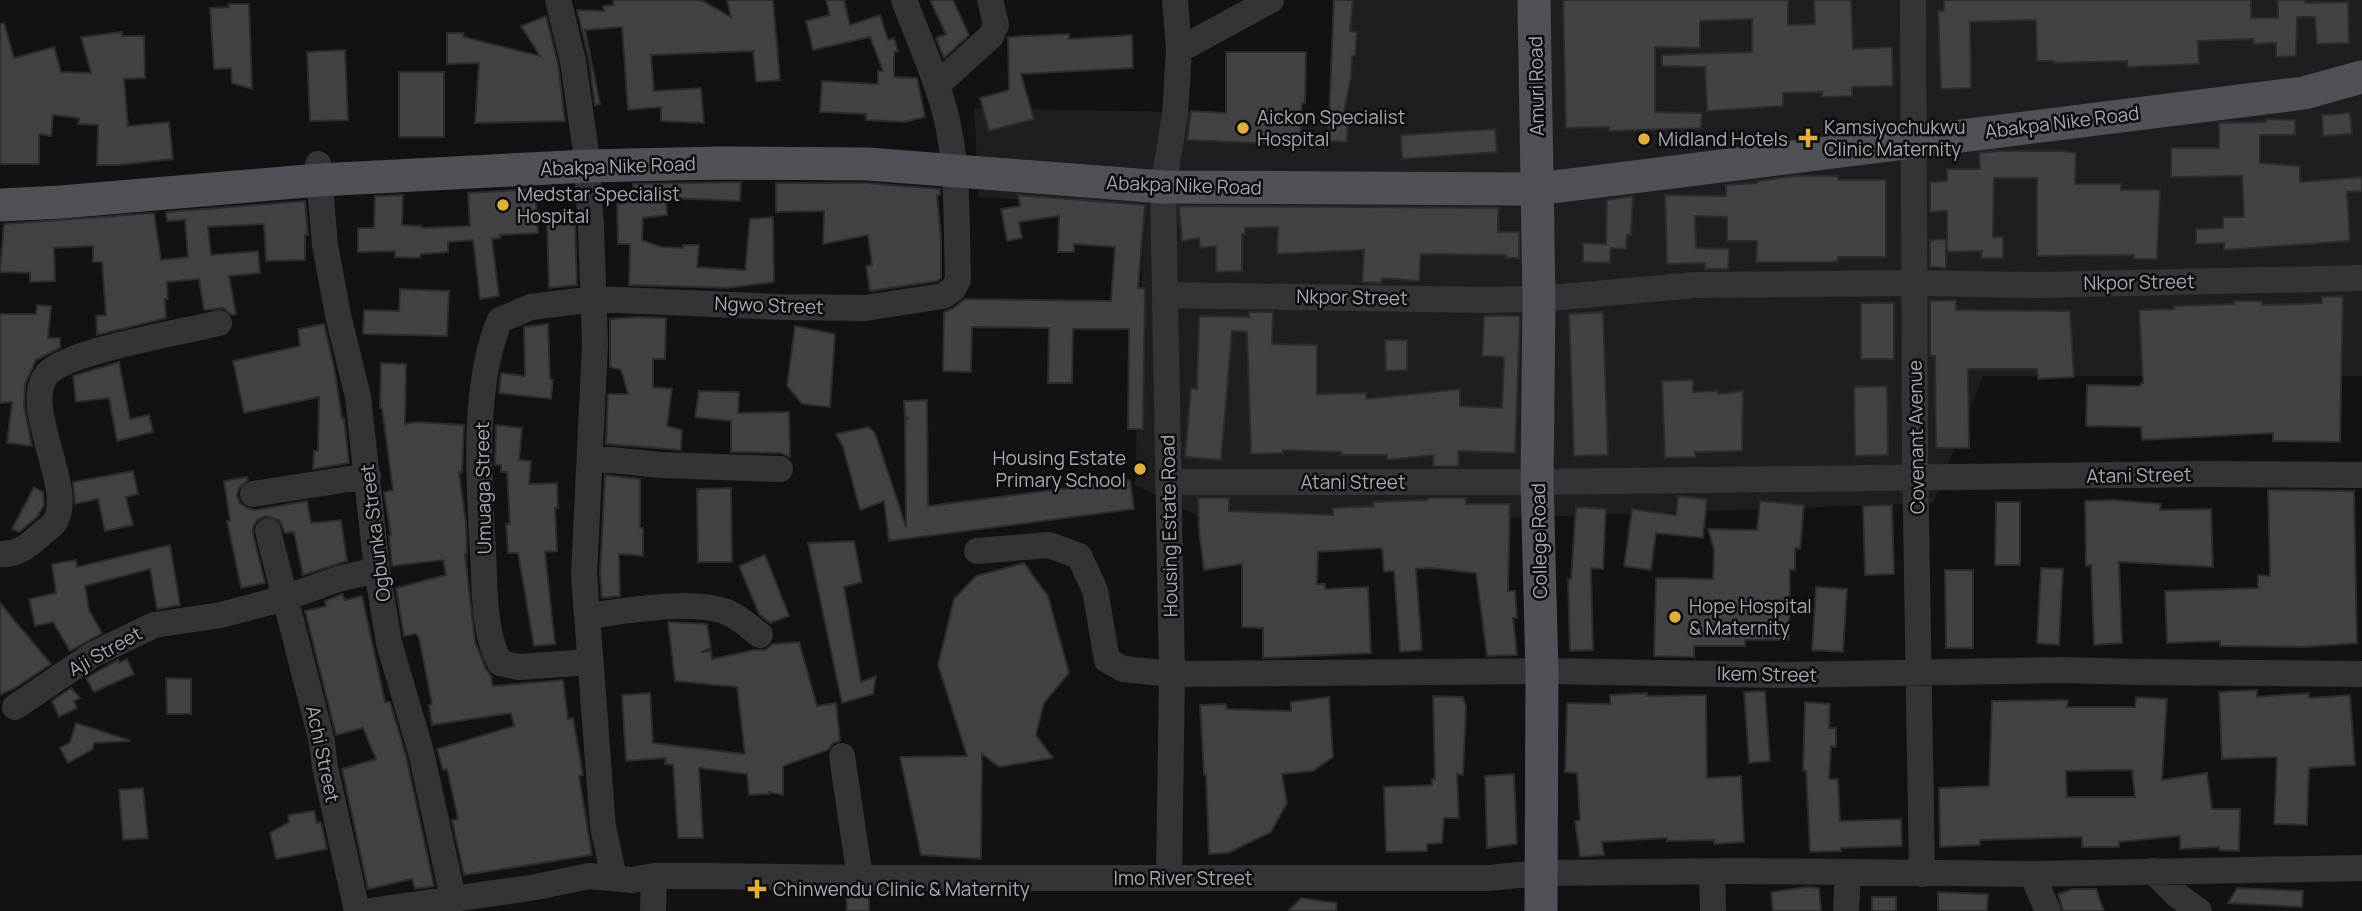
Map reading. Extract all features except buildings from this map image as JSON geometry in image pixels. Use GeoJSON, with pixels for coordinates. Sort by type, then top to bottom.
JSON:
{"type":"FeatureCollection","features":[{"type":"Feature","properties":{"kind":"main road","name":"Amuri Road"},"geometry":{"type":"LineString","coordinates":[[1534,0],[1537,180]]}},
{"type":"Feature","properties":{"kind":"main road","name":"Abakpa Nike Road"},"geometry":{"type":"LineString","coordinates":[[0,187],[792,152],[1163,181],[1537,180],[1913,135],[2302,84],[2362,67]]}},
{"type":"Feature","properties":{"kind":"main road","name":"Abakpa Nike Road"},"geometry":{"type":"LineString","coordinates":[[1913,135],[2304,93],[2362,78]]}},
{"type":"Feature","properties":{"kind":"main road","name":"Abakpa Nike Road"},"geometry":{"type":"LineString","coordinates":[[0,205],[191,190],[318,172]]}},
{"type":"Feature","properties":{"kind":"main road","name":"College Road"},"geometry":{"type":"LineString","coordinates":[[1537,180],[1537,482],[1542,671],[1541,911]]}},
{"type":"Feature","properties":{"kind":"street"},"geometry":{"type":"LineString","coordinates":[[558,0],[573,61],[587,159],[595,345],[591,458],[584,546],[603,827],[614,877]]}},
{"type":"Feature","properties":{"kind":"street"},"geometry":{"type":"LineString","coordinates":[[904,0],[937,85],[953,164]]}},
{"type":"Feature","properties":{"kind":"street"},"geometry":{"type":"LineString","coordinates":[[937,85],[991,36],[996,25],[990,0]]}},
{"type":"Feature","properties":{"kind":"street","name":"Housing Estate Road"},"geometry":{"type":"LineString","coordinates":[[1169,878],[1172,674],[1163,181],[1175,115],[1179,50],[1175,0]]}},
{"type":"Feature","properties":{"kind":"street"},"geometry":{"type":"LineString","coordinates":[[1179,50],[1271,0]]}},
{"type":"Feature","properties":{"kind":"street","name":"Covenant Avenue"},"geometry":{"type":"LineString","coordinates":[[1913,0],[1922,874]]}},
{"type":"Feature","properties":{"kind":"street","name":"Ngwo Street"},"geometry":{"type":"LineString","coordinates":[[595,299],[782,307],[865,307],[943,296],[953,289],[958,280],[953,164]]}},
{"type":"Feature","properties":{"kind":"street","name":"Ogbunka Street"},"geometry":{"type":"LineString","coordinates":[[318,172],[326,245],[338,315],[358,397],[377,569],[389,643],[421,752],[453,898]]}},
{"type":"Feature","properties":{"kind":"street","name":"Nkpor Street"},"geometry":{"type":"LineString","coordinates":[[1164,295],[1539,299],[1695,285],[2037,285],[2362,278]]}},
{"type":"Feature","properties":{"kind":"street","name":"Umuaga Street"},"geometry":{"type":"LineString","coordinates":[[590,662],[519,667],[500,663],[495,653],[486,597],[480,490],[480,425],[491,342],[500,320],[531,307],[595,299]]}},
{"type":"Feature","properties":{"kind":"street"},"geometry":{"type":"LineString","coordinates":[[0,554],[21,551],[53,523],[58,514],[60,503],[45,436],[40,397],[41,384],[49,373],[82,355],[219,323]]}},
{"type":"Feature","properties":{"kind":"street"},"geometry":{"type":"LineString","coordinates":[[591,458],[661,465],[780,469]]}},
{"type":"Feature","properties":{"kind":"street","name":"Atani Street"},"geometry":{"type":"LineString","coordinates":[[1168,482],[1537,482],[2208,474],[2362,475]]}},
{"type":"Feature","properties":{"kind":"street"},"geometry":{"type":"LineString","coordinates":[[254,494],[368,476]]}},
{"type":"Feature","properties":{"kind":"street","name":"Achi Street"},"geometry":{"type":"LineString","coordinates":[[268,531],[322,742],[325,767],[357,911]]}},
{"type":"Feature","properties":{"kind":"street","name":"Ikem Street"},"geometry":{"type":"LineString","coordinates":[[977,551],[1049,545],[1079,556],[1095,590],[1107,660],[1123,669],[1172,674],[1542,671],[1783,675],[2063,670],[2362,674]]}},
{"type":"Feature","properties":{"kind":"street","name":"Aji Street"},"geometry":{"type":"LineString","coordinates":[[15,707],[92,655],[154,625],[221,615],[377,569]]}},
{"type":"Feature","properties":{"kind":"street"},"geometry":{"type":"LineString","coordinates":[[588,616],[693,606],[713,608],[730,614],[761,635]]}},
{"type":"Feature","properties":{"kind":"street"},"geometry":{"type":"LineString","coordinates":[[842,755],[860,878]]}},
{"type":"Feature","properties":{"kind":"street","name":"Imo River Street"},"geometry":{"type":"LineString","coordinates":[[370,911],[536,887],[589,876],[632,880],[654,876],[1477,878],[1540,873],[2032,874],[2362,868]]}},
{"type":"Feature","properties":{"kind":"street"},"geometry":{"type":"LineString","coordinates":[[2153,871],[2178,896],[2199,911]]}},
{"type":"Feature","properties":{"kind":"street"},"geometry":{"type":"LineString","coordinates":[[1712,872],[1713,911]]}},
{"type":"Feature","properties":{"kind":"street"},"geometry":{"type":"LineString","coordinates":[[1846,911],[1848,872]]}},
{"type":"Feature","properties":{"kind":"street"},"geometry":{"type":"LineString","coordinates":[[2032,874],[2048,911]]}},
{"type":"Feature","properties":{"kind":"street"},"geometry":{"type":"LineString","coordinates":[[653,911],[654,876]]}},
{"type":"Feature","properties":{"kind":"shaded area"},"geometry":{"type":"Polygon","coordinates":[[[1339,0],[2362,0],[2362,376],[1983,376],[1933,503],[1511,518],[1210,522],[1135,485],[1144,206],[979,197],[974,108],[1333,115],[1339,0]]]}},
{"type":"Feature","properties":{"kind":"place","name":"Aickon Specialist Hospital"},"geometry":{"type":"Point","coordinates":[1243,128]}},
{"type":"Feature","properties":{"kind":"place","name":"Kamsiyochukwu Clinic Maternity"},"geometry":{"type":"Point","coordinates":[1808,138]}},
{"type":"Feature","properties":{"kind":"place","name":"Midland Hotels"},"geometry":{"type":"Point","coordinates":[1644,139]}},
{"type":"Feature","properties":{"kind":"place","name":"Medstar Specialist Hospital"},"geometry":{"type":"Point","coordinates":[503,205]}},
{"type":"Feature","properties":{"kind":"place","name":"Housing Estate Primary School"},"geometry":{"type":"Point","coordinates":[1140,469]}},
{"type":"Feature","properties":{"kind":"place","name":"Hope Hospital & Maternity"},"geometry":{"type":"Point","coordinates":[1675,617]}},
{"type":"Feature","properties":{"kind":"place","name":"Chinwendu Clinic & Maternity"},"geometry":{"type":"Point","coordinates":[757,889]}}]}
